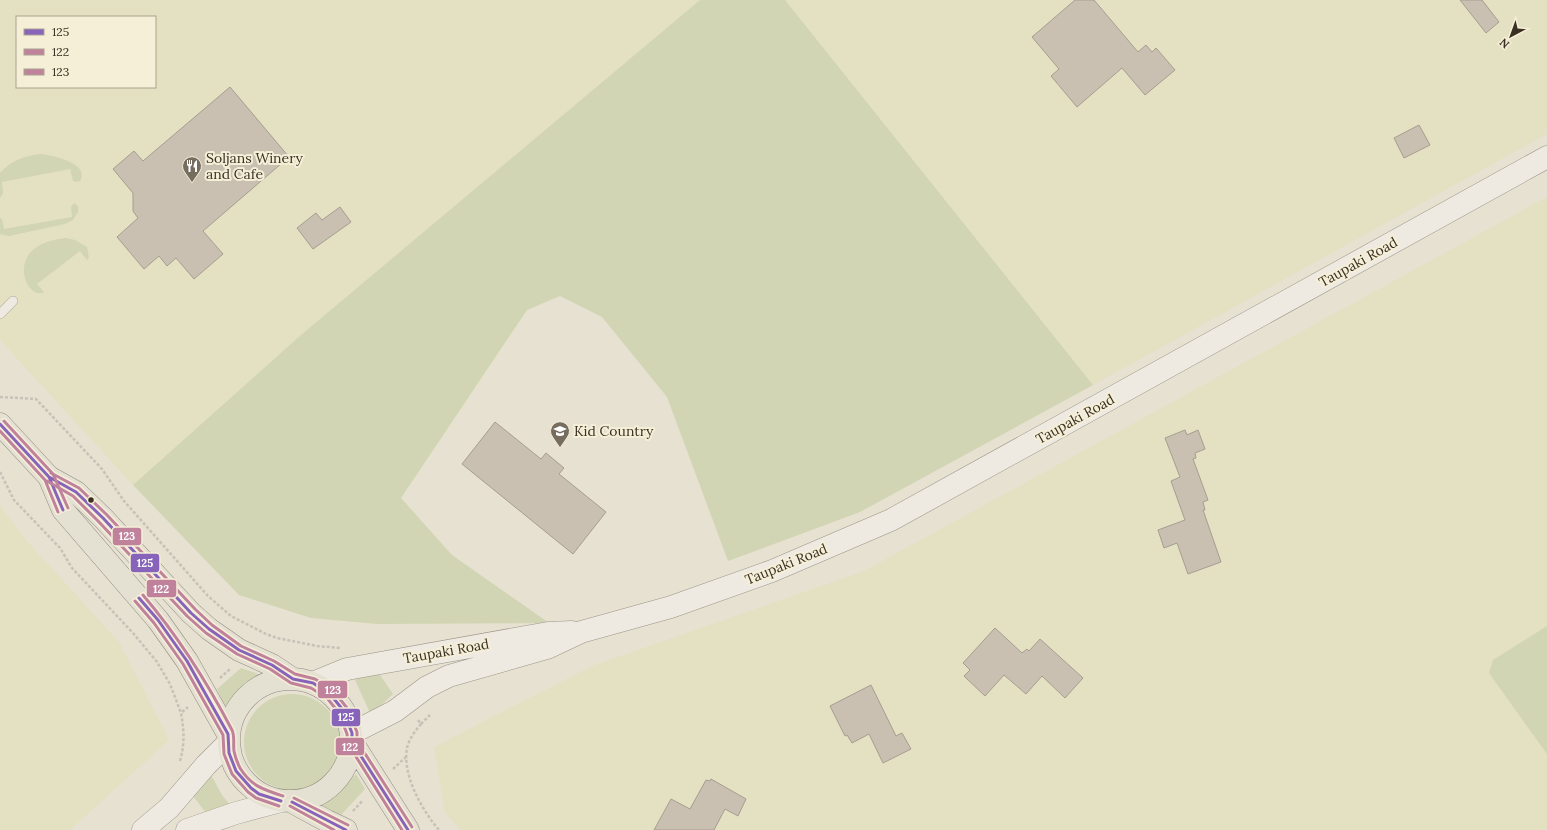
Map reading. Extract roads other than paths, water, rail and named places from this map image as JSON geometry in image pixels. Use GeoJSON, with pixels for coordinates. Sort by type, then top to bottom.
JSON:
{"type":"FeatureCollection","features":[{"type":"Feature","properties":{"kind":"main road"},"geometry":{"type":"LineString","coordinates":[[0,424],[49,477],[76,492],[103,518],[190,613],[209,629],[239,650],[330,694],[343,710],[352,738],[408,830]]}},
{"type":"Feature","properties":{"kind":"main road"},"geometry":{"type":"LineString","coordinates":[[49,477],[63,510],[158,620],[183,655],[228,739],[232,762],[242,780],[259,794],[287,802],[327,822],[348,822]]}},
{"type":"Feature","properties":{"kind":"main road"},"geometry":{"type":"LineString","coordinates":[[228,739],[232,716],[250,694],[258,688],[281,680],[303,681]]}},
{"type":"Feature","properties":{"kind":"main road"},"geometry":{"type":"LineString","coordinates":[[287,802],[314,796],[333,784],[345,768],[349,757],[352,738]]}},
{"type":"Feature","properties":{"kind":"street","name":"Taupaki Road"},"geometry":{"type":"LineString","coordinates":[[352,738],[428,687],[449,676],[547,648],[581,632],[683,603],[772,570],[892,520],[1547,157]]}},
{"type":"Feature","properties":{"kind":"street","name":"Taupaki Road"},"geometry":{"type":"LineString","coordinates":[[303,681],[380,662],[548,633],[581,632]]}},
{"type":"Feature","properties":{"kind":"street"},"geometry":{"type":"LineString","coordinates":[[143,830],[169,808],[228,739]]}},
{"type":"Feature","properties":{"kind":"street"},"geometry":{"type":"LineString","coordinates":[[187,830],[236,813],[287,802]]}},
{"type":"Feature","properties":{"kind":"lane"},"geometry":{"type":"LineString","coordinates":[[0,314],[13,301]]}},
{"type":"Feature","properties":{"kind":"place","name":"Soljans Winery and Cafe"},"geometry":{"type":"Point","coordinates":[192,183]}},
{"type":"Feature","properties":{"kind":"place","name":"Kid Country"},"geometry":{"type":"Point","coordinates":[560,448]}}]}
